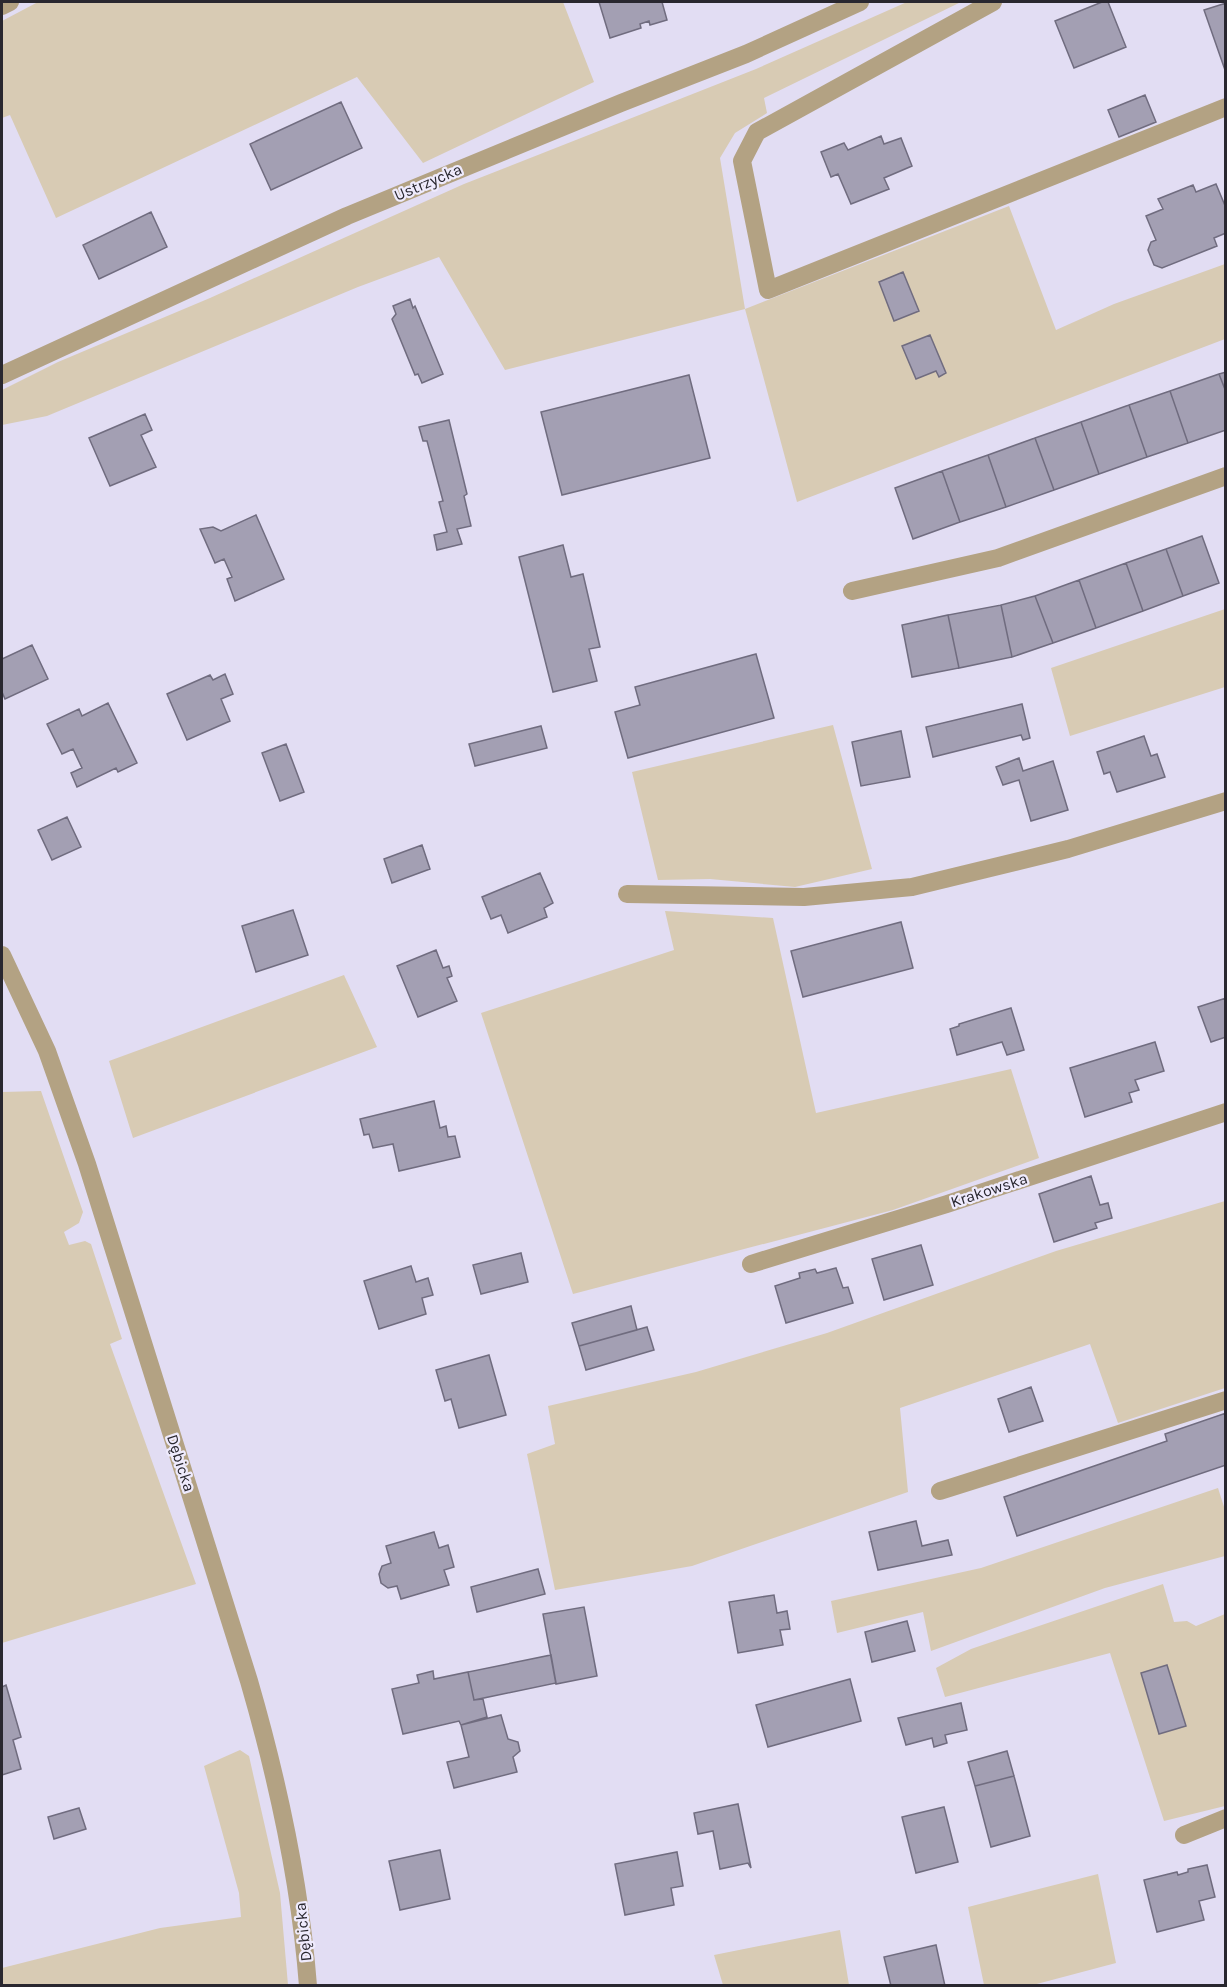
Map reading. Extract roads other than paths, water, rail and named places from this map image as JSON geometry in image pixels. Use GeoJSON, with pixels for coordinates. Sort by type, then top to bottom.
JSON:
{"type":"FeatureCollection","features":[{"type":"Feature","properties":{"kind":"street"},"geometry":{"type":"LineString","coordinates":[[2,6],[10,2]]}},
{"type":"Feature","properties":{"kind":"street","name":"Ustrzycka"},"geometry":{"type":"LineString","coordinates":[[2,375],[347,216],[746,54],[860,2]]}},
{"type":"Feature","properties":{"kind":"street"},"geometry":{"type":"LineString","coordinates":[[993,2],[757,132],[742,161],[768,290],[1226,107]]}},
{"type":"Feature","properties":{"kind":"street"},"geometry":{"type":"LineString","coordinates":[[852,591],[998,558],[1226,476]]}},
{"type":"Feature","properties":{"kind":"street"},"geometry":{"type":"LineString","coordinates":[[627,894],[804,897],[912,887],[1068,849],[1226,801]]}},
{"type":"Feature","properties":{"kind":"street","name":"Dębicka"},"geometry":{"type":"LineString","coordinates":[[2,955],[47,1051],[87,1164],[249,1681],[268,1747],[295,1865],[309,1986]]}},
{"type":"Feature","properties":{"kind":"street","name":"Krakowska"},"geometry":{"type":"LineString","coordinates":[[751,1264],[948,1204],[1226,1112]]}},
{"type":"Feature","properties":{"kind":"street"},"geometry":{"type":"LineString","coordinates":[[940,1491],[1226,1400]]}},
{"type":"Feature","properties":{"kind":"street"},"geometry":{"type":"LineString","coordinates":[[1184,1835],[1226,1818]]}}]}
